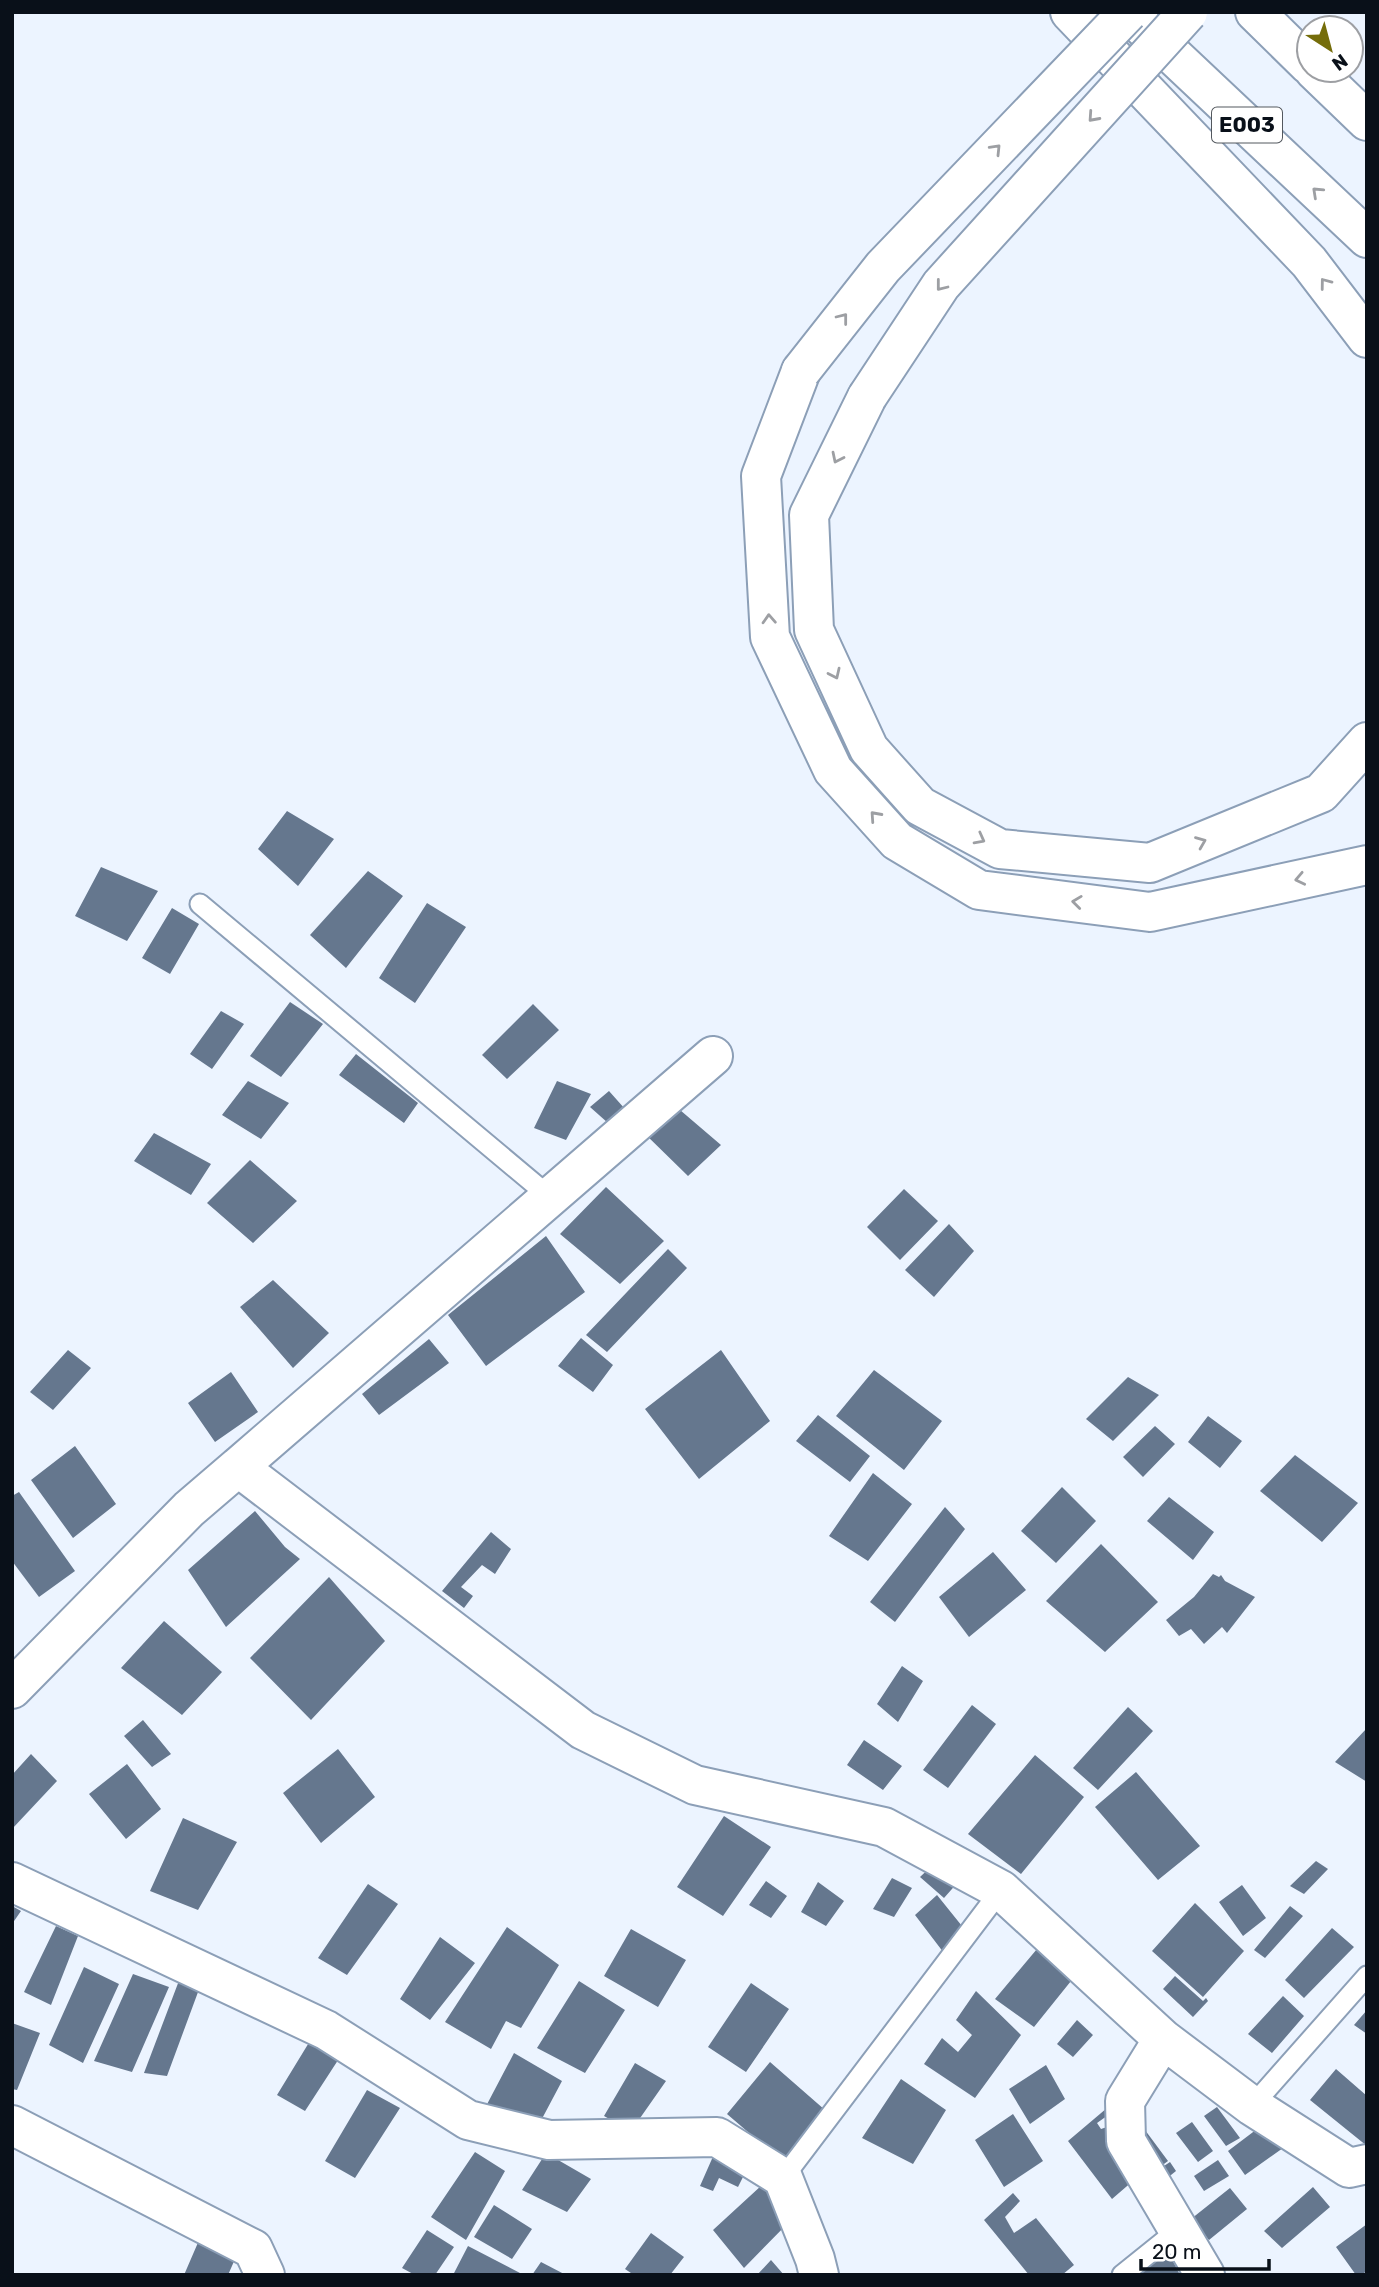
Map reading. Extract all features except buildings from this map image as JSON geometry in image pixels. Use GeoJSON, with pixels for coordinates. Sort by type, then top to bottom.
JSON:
{"type":"FeatureCollection","features":[{"type":"Feature","properties":{"kind":"main road"},"geometry":{"type":"LineString","coordinates":[[1070,12],[1309,262],[1367,338]]}},
{"type":"Feature","properties":{"kind":"main road"},"geometry":{"type":"LineString","coordinates":[[1128,12],[883,267],[801,371],[761,477],[770,637],[833,770],[897,841],[979,890],[1150,912],[1367,865]]}},
{"type":"Feature","properties":{"kind":"main road","name":"E003"},"geometry":{"type":"LineString","coordinates":[[1128,12],[1367,238]]}},
{"type":"Feature","properties":{"kind":"main road"},"geometry":{"type":"LineString","coordinates":[[1188,12],[941,285],[867,397],[808,515],[814,630],[869,749],[920,806],[1000,849],[1150,863],[1321,793],[1367,742]]}},
{"type":"Feature","properties":{"kind":"main road"},"geometry":{"type":"LineString","coordinates":[[1255,12],[1295,51]]}},
{"type":"Feature","properties":{"kind":"main road"},"geometry":{"type":"LineString","coordinates":[[1329,84],[1367,121]]}},
{"type":"Feature","properties":{"kind":"main road"},"geometry":{"type":"LineString","coordinates":[[12,1689],[189,1509],[713,1056]]}},
{"type":"Feature","properties":{"kind":"main road"},"geometry":{"type":"LineString","coordinates":[[238,1468],[583,1730],[695,1785],[884,1827],[1001,1890],[1163,2039],[1252,2106],[1349,2168],[1367,2164]]}},
{"type":"Feature","properties":{"kind":"main road"},"geometry":{"type":"LineString","coordinates":[[12,1882],[326,2030],[468,2120],[549,2140],[717,2137],[783,2178],[819,2275]]}},
{"type":"Feature","properties":{"kind":"main road"},"geometry":{"type":"LineString","coordinates":[[1163,2039],[1125,2101],[1126,2141],[1205,2275]]}},
{"type":"Feature","properties":{"kind":"main road"},"geometry":{"type":"LineString","coordinates":[[12,2125],[253,2249],[265,2275]]}},
{"type":"Feature","properties":{"kind":"lane"},"geometry":{"type":"LineString","coordinates":[[200,904],[550,1197]]}},
{"type":"Feature","properties":{"kind":"lane"},"geometry":{"type":"LineString","coordinates":[[783,2178],[1001,1890]]}},
{"type":"Feature","properties":{"kind":"lane"},"geometry":{"type":"LineString","coordinates":[[1252,2106],[1367,1976]]}},
{"type":"Feature","properties":{"kind":"lane"},"geometry":{"type":"LineString","coordinates":[[1122,2275],[1178,2230]]}}]}
